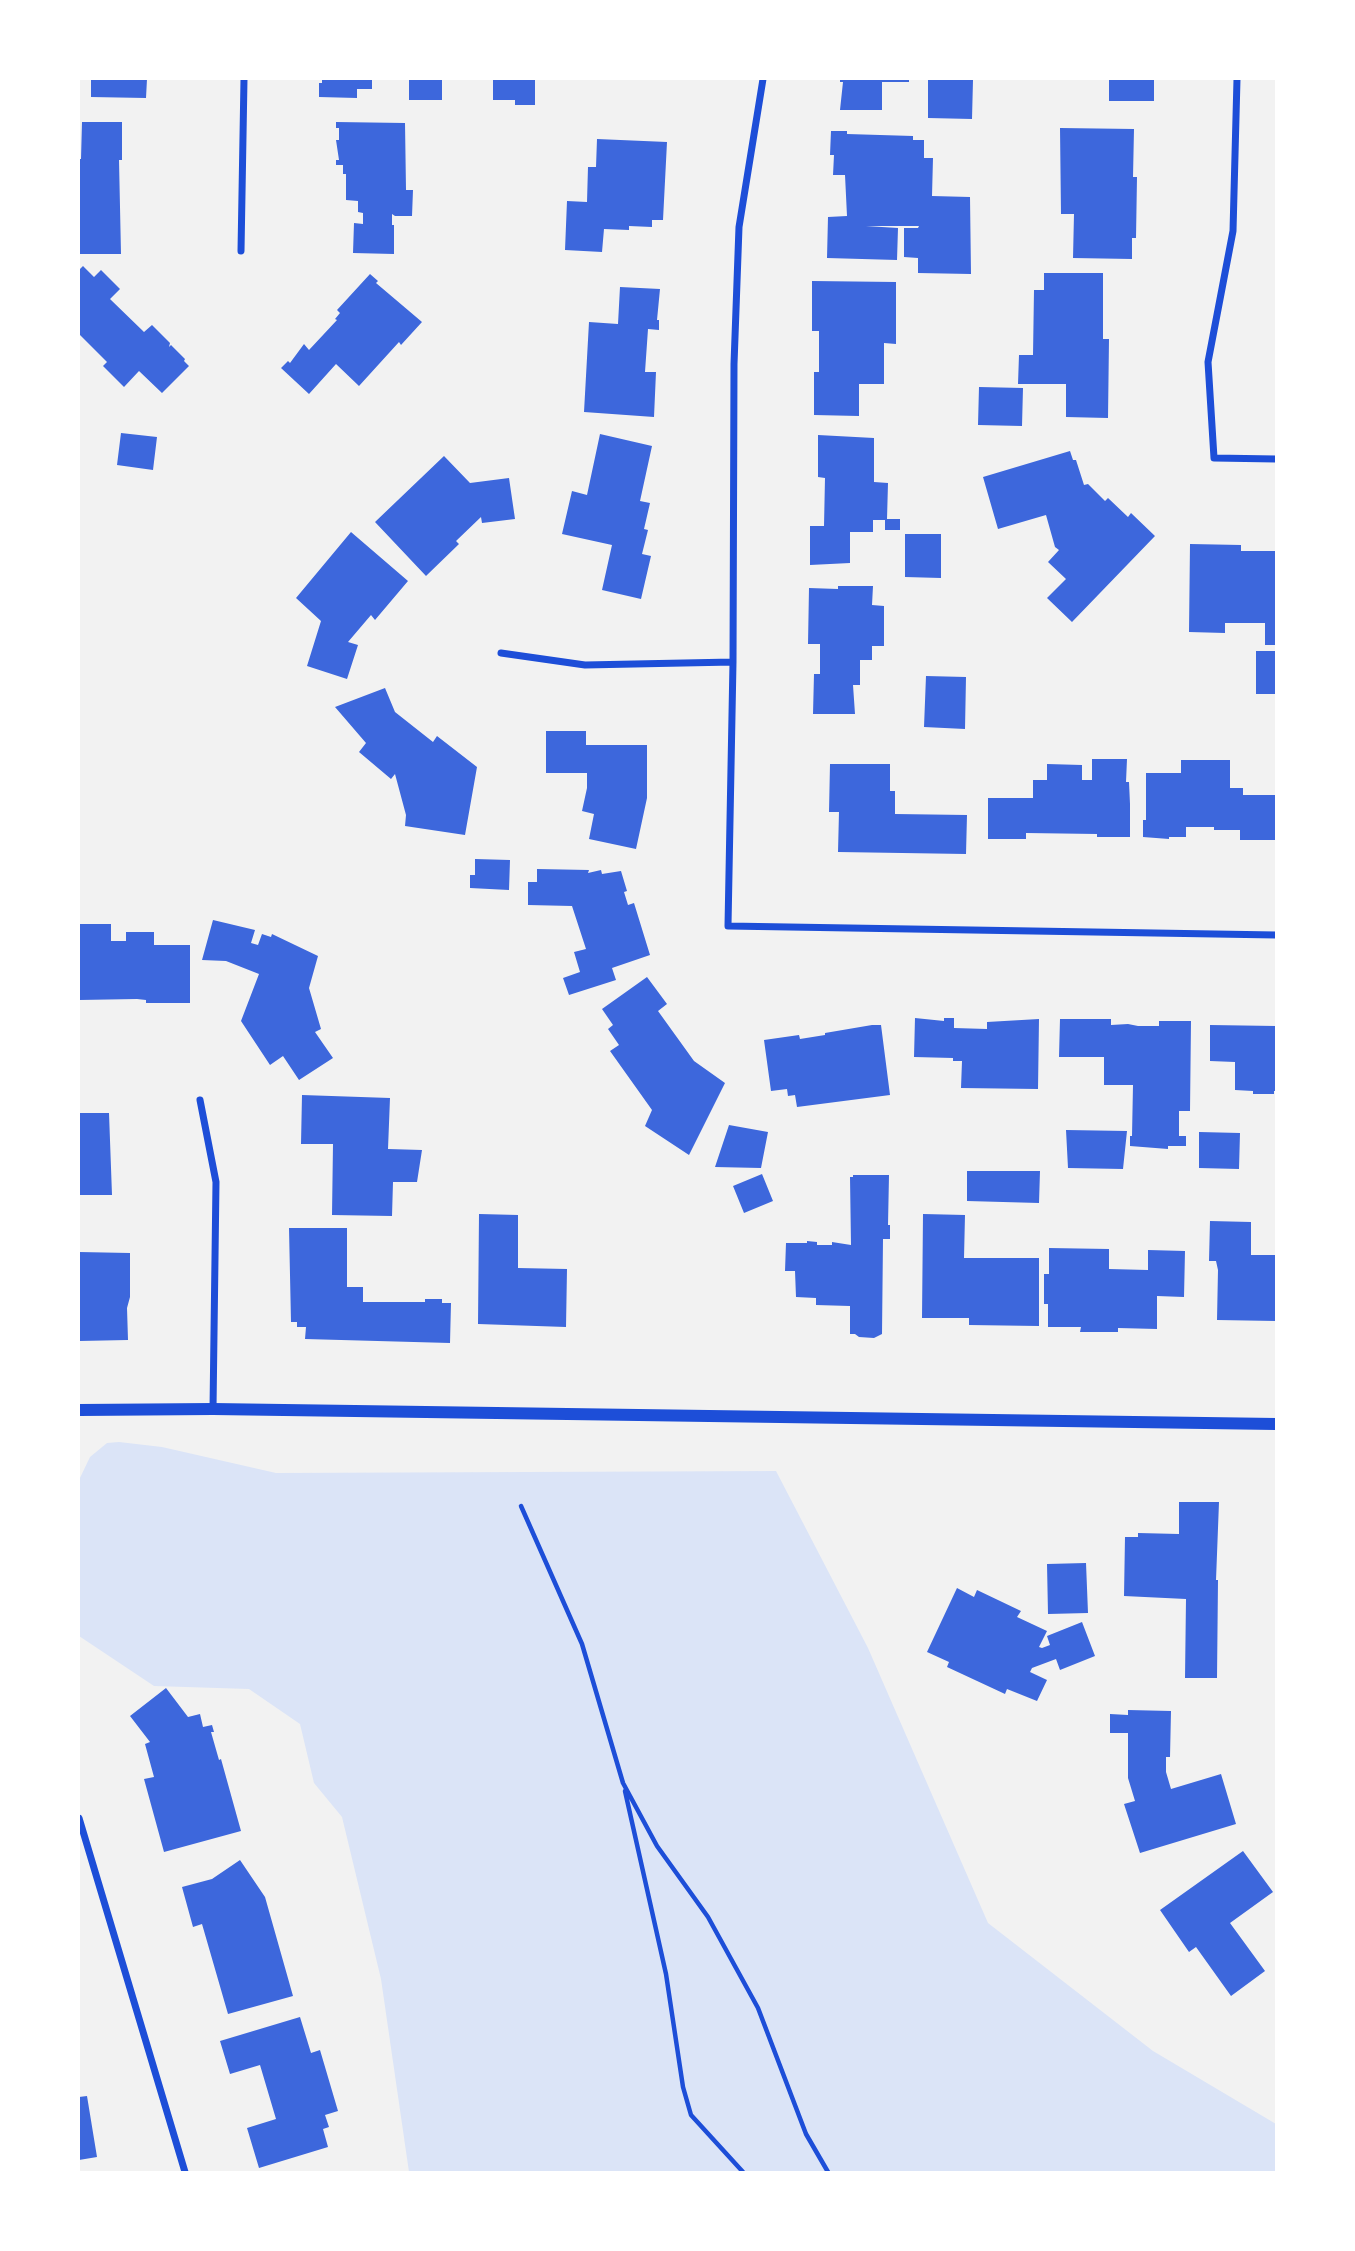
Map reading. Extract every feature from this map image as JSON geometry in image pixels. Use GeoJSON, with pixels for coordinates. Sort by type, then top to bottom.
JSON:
{"type":"FeatureCollection","features":[{"type":"Feature","properties":{"kind":"street"},"geometry":{"type":"LineString","coordinates":[[241,251],[244,79]]}},
{"type":"Feature","properties":{"kind":"street"},"geometry":{"type":"LineString","coordinates":[[763,79],[739,227],[734,364],[729,926],[1276,935]]}},
{"type":"Feature","properties":{"kind":"street"},"geometry":{"type":"LineString","coordinates":[[1237,79],[1233,231],[1208,362],[1214,458],[1276,459]]}},
{"type":"Feature","properties":{"kind":"street"},"geometry":{"type":"LineString","coordinates":[[501,653],[585,665],[733,662]]}},
{"type":"Feature","properties":{"kind":"street"},"geometry":{"type":"LineString","coordinates":[[200,1100],[216,1182],[213,1409]]}},
{"type":"Feature","properties":{"kind":"street"},"geometry":{"type":"LineString","coordinates":[[79,1410],[213,1409],[1276,1424]]}},
{"type":"Feature","properties":{"kind":"street"},"geometry":{"type":"LineString","coordinates":[[79,1818],[185,2172]]}},
{"type":"Feature","properties":{"kind":"path"},"geometry":{"type":"LineString","coordinates":[[521,1506],[582,1644],[623,1783],[666,1973],[683,2087],[691,2115],[743,2172]]}},
{"type":"Feature","properties":{"kind":"path"},"geometry":{"type":"LineString","coordinates":[[623,1783],[657,1846],[708,1917],[758,2008],[806,2134],[828,2172]]}},
{"type":"Feature","properties":{"kind":"shaded area"},"geometry":{"type":"Polygon","coordinates":[[[107,1443],[162,1447],[276,1473],[776,1471],[868,1648],[988,1923],[1153,2051],[1276,2124],[1276,2172],[409,2172],[381,1979],[342,1817],[314,1783],[300,1724],[249,1689],[154,1686],[79,1636],[79,1480],[90,1457],[107,1443]]]}},
{"type":"Feature","properties":{"kind":"building"},"geometry":{"type":"Polygon","coordinates":[[[91,79],[147,79],[146,98],[91,97],[91,79]]]}},
{"type":"Feature","properties":{"kind":"building"},"geometry":{"type":"Polygon","coordinates":[[[322,79],[372,79],[372,89],[357,89],[357,98],[319,97],[319,83],[322,83],[322,79]]]}},
{"type":"Feature","properties":{"kind":"building"},"geometry":{"type":"Polygon","coordinates":[[[409,79],[442,79],[442,100],[409,100],[409,79]]]}},
{"type":"Feature","properties":{"kind":"building"},"geometry":{"type":"Polygon","coordinates":[[[493,79],[535,79],[535,105],[515,105],[515,100],[493,100],[493,79]]]}},
{"type":"Feature","properties":{"kind":"building"},"geometry":{"type":"Polygon","coordinates":[[[840,79],[909,79],[909,82],[882,82],[882,110],[840,110],[843,82],[840,82],[840,79]]]}},
{"type":"Feature","properties":{"kind":"building"},"geometry":{"type":"Polygon","coordinates":[[[1109,79],[1154,79],[1154,101],[1109,101],[1109,79]]]}},
{"type":"Feature","properties":{"kind":"building"},"geometry":{"type":"Polygon","coordinates":[[[928,80],[973,80],[972,119],[928,118],[928,80]]]}},
{"type":"Feature","properties":{"kind":"building"},"geometry":{"type":"Polygon","coordinates":[[[82,122],[122,122],[122,160],[119,160],[121,254],[79,254],[79,159],[82,122]]]}},
{"type":"Feature","properties":{"kind":"building"},"geometry":{"type":"Polygon","coordinates":[[[336,122],[405,123],[406,190],[413,190],[412,216],[392,214],[394,254],[353,253],[354,223],[363,224],[363,213],[358,212],[358,201],[346,200],[346,174],[343,174],[343,165],[336,165],[336,160],[339,160],[336,140],[339,140],[339,128],[336,128],[336,122]]]}},
{"type":"Feature","properties":{"kind":"building"},"geometry":{"type":"Polygon","coordinates":[[[1060,128],[1134,129],[1133,177],[1137,177],[1136,238],[1132,238],[1132,259],[1073,258],[1074,214],[1061,214],[1060,128]]]}},
{"type":"Feature","properties":{"kind":"building"},"geometry":{"type":"Polygon","coordinates":[[[831,131],[913,136],[913,140],[924,140],[924,158],[933,158],[932,196],[970,197],[971,274],[918,273],[918,258],[904,257],[904,228],[919,226],[866,226],[898,228],[897,260],[827,258],[828,217],[847,216],[845,175],[833,175],[831,131]]]}},
{"type":"Feature","properties":{"kind":"building"},"geometry":{"type":"Polygon","coordinates":[[[597,139],[667,142],[663,220],[652,220],[652,227],[604,229],[602,252],[565,250],[567,201],[587,202],[588,167],[596,167],[597,139]]]}},
{"type":"Feature","properties":{"kind":"building"},"geometry":{"type":"Polygon","coordinates":[[[83,266],[94,277],[101,270],[120,289],[110,299],[144,332],[152,325],[170,343],[169,347],[171,345],[185,359],[189,366],[162,393],[139,371],[124,387],[103,366],[107,362],[79,334],[79,270],[83,266]]]}},
{"type":"Feature","properties":{"kind":"building"},"geometry":{"type":"Polygon","coordinates":[[[1044,273],[1103,273],[1103,339],[1109,339],[1108,418],[1066,417],[1066,384],[1018,384],[1019,355],[1033,355],[1034,290],[1044,290],[1044,273]]]}},
{"type":"Feature","properties":{"kind":"building"},"geometry":{"type":"Polygon","coordinates":[[[370,274],[378,281],[376,283],[422,322],[401,345],[399,342],[359,386],[336,364],[309,394],[281,368],[288,361],[290,363],[304,344],[309,350],[337,320],[335,319],[340,313],[337,310],[370,274]]]}},
{"type":"Feature","properties":{"kind":"building"},"geometry":{"type":"Polygon","coordinates":[[[812,281],[896,282],[896,344],[884,343],[884,384],[859,384],[859,416],[814,415],[814,372],[819,372],[819,331],[812,331],[812,281]]]}},
{"type":"Feature","properties":{"kind":"building"},"geometry":{"type":"Polygon","coordinates":[[[620,287],[660,289],[657,320],[659,330],[648,329],[645,372],[656,372],[654,417],[584,412],[589,322],[618,324],[620,287]]]}},
{"type":"Feature","properties":{"kind":"building"},"geometry":{"type":"Polygon","coordinates":[[[979,387],[1023,388],[1022,426],[978,425],[979,387]]]}},
{"type":"Feature","properties":{"kind":"building"},"geometry":{"type":"Polygon","coordinates":[[[121,433],[157,437],[153,470],[117,465],[121,433]]]}},
{"type":"Feature","properties":{"kind":"building"},"geometry":{"type":"Polygon","coordinates":[[[600,434],[652,446],[640,501],[650,503],[644,529],[648,530],[642,554],[651,556],[641,599],[602,590],[612,545],[562,534],[572,491],[587,495],[600,434]]]}},
{"type":"Feature","properties":{"kind":"building"},"geometry":{"type":"Polygon","coordinates":[[[818,435],[874,438],[874,482],[888,483],[887,519],[900,519],[900,530],[885,530],[885,520],[873,520],[873,532],[850,532],[850,563],[810,565],[810,526],[824,526],[825,478],[818,477],[818,435]]]}},
{"type":"Feature","properties":{"kind":"building"},"geometry":{"type":"Polygon","coordinates":[[[1070,451],[1073,460],[1076,460],[1084,485],[1088,484],[1105,501],[1108,498],[1128,517],[1131,513],[1155,536],[1072,622],[1047,598],[1066,579],[1048,562],[1059,550],[1055,547],[1046,515],[998,529],[983,477],[1070,451]]]}},
{"type":"Feature","properties":{"kind":"building"},"geometry":{"type":"Polygon","coordinates":[[[444,456],[470,483],[509,478],[515,519],[482,523],[481,517],[456,541],[459,544],[426,576],[375,522],[444,456]]]}},
{"type":"Feature","properties":{"kind":"building"},"geometry":{"type":"Polygon","coordinates":[[[351,532],[408,581],[375,620],[371,615],[348,642],[358,645],[347,679],[307,666],[321,621],[296,598],[351,532]]]}},
{"type":"Feature","properties":{"kind":"building"},"geometry":{"type":"Polygon","coordinates":[[[905,534],[941,534],[941,578],[905,577],[905,534]]]}},
{"type":"Feature","properties":{"kind":"building"},"geometry":{"type":"Polygon","coordinates":[[[1190,544],[1241,545],[1241,551],[1276,551],[1276,645],[1265,645],[1265,623],[1225,623],[1225,633],[1189,632],[1190,544]]]}},
{"type":"Feature","properties":{"kind":"building"},"geometry":{"type":"Polygon","coordinates":[[[838,586],[873,586],[872,605],[884,606],[884,646],[872,646],[872,660],[860,660],[860,685],[853,685],[855,714],[813,714],[814,674],[820,674],[820,644],[808,644],[809,588],[838,589],[838,586]]]}},
{"type":"Feature","properties":{"kind":"building"},"geometry":{"type":"Polygon","coordinates":[[[1256,651],[1276,651],[1276,694],[1256,694],[1256,651]]]}},
{"type":"Feature","properties":{"kind":"building"},"geometry":{"type":"Polygon","coordinates":[[[926,676],[966,677],[965,729],[924,727],[926,676]]]}},
{"type":"Feature","properties":{"kind":"building"},"geometry":{"type":"Polygon","coordinates":[[[385,688],[395,712],[433,742],[437,736],[477,767],[465,835],[405,826],[406,815],[395,774],[391,779],[359,752],[366,743],[335,707],[385,688]]]}},
{"type":"Feature","properties":{"kind":"building"},"geometry":{"type":"Polygon","coordinates":[[[546,731],[586,731],[586,745],[647,745],[647,798],[636,849],[589,839],[594,814],[582,811],[587,773],[546,773],[546,731]]]}},
{"type":"Feature","properties":{"kind":"building"},"geometry":{"type":"Polygon","coordinates":[[[1092,759],[1127,759],[1130,837],[1026,833],[1026,839],[988,839],[988,798],[1033,798],[1033,780],[1047,780],[1047,764],[1082,765],[1082,780],[1092,780],[1092,759]]]}},
{"type":"Feature","properties":{"kind":"building"},"geometry":{"type":"Polygon","coordinates":[[[1181,760],[1230,760],[1230,788],[1243,788],[1243,795],[1276,795],[1276,840],[1240,840],[1240,830],[1214,830],[1214,827],[1186,827],[1186,837],[1143,837],[1143,820],[1146,820],[1146,773],[1181,773],[1181,760]]]}},
{"type":"Feature","properties":{"kind":"building"},"geometry":{"type":"Polygon","coordinates":[[[830,764],[890,764],[890,791],[895,791],[895,814],[967,815],[966,854],[838,852],[839,812],[829,812],[830,764]]]}},
{"type":"Feature","properties":{"kind":"building"},"geometry":{"type":"Polygon","coordinates":[[[475,859],[510,860],[509,890],[470,888],[470,875],[475,875],[475,859]]]}},
{"type":"Feature","properties":{"kind":"building"},"geometry":{"type":"Polygon","coordinates":[[[537,869],[589,870],[588,873],[601,870],[602,874],[621,871],[628,905],[634,903],[650,955],[612,968],[616,980],[569,995],[563,978],[580,972],[574,952],[586,949],[572,906],[528,905],[528,882],[537,882],[537,869]]]}},
{"type":"Feature","properties":{"kind":"building"},"geometry":{"type":"Polygon","coordinates":[[[213,920],[255,930],[251,943],[258,945],[262,934],[271,937],[272,934],[318,956],[309,988],[321,1029],[315,1032],[333,1058],[299,1080],[283,1056],[270,1065],[241,1021],[259,974],[226,961],[202,960],[213,920]]]}},
{"type":"Feature","properties":{"kind":"building"},"geometry":{"type":"Polygon","coordinates":[[[79,924],[111,924],[111,941],[126,941],[126,932],[154,932],[154,945],[190,945],[190,1003],[146,1003],[146,1000],[137,999],[79,1000],[79,924]]]}},
{"type":"Feature","properties":{"kind":"building"},"geometry":{"type":"Polygon","coordinates":[[[647,977],[667,1004],[658,1011],[694,1061],[725,1083],[689,1155],[645,1126],[652,1110],[610,1051],[619,1045],[608,1029],[613,1025],[602,1009],[647,977]]]}},
{"type":"Feature","properties":{"kind":"building"},"geometry":{"type":"Polygon","coordinates":[[[915,1018],[944,1021],[944,1018],[954,1018],[954,1028],[987,1029],[987,1022],[1039,1019],[1038,1089],[961,1088],[962,1061],[953,1061],[953,1058],[914,1057],[915,1018]]]}},
{"type":"Feature","properties":{"kind":"building"},"geometry":{"type":"Polygon","coordinates":[[[1060,1019],[1111,1019],[1111,1025],[1138,1026],[1159,1026],[1159,1021],[1191,1021],[1190,1111],[1179,1111],[1179,1136],[1186,1136],[1186,1146],[1168,1146],[1168,1149],[1130,1146],[1133,1085],[1104,1085],[1104,1057],[1059,1057],[1060,1019]]]}},
{"type":"Feature","properties":{"kind":"building"},"geometry":{"type":"Polygon","coordinates":[[[881,1025],[890,1095],[797,1107],[795,1095],[788,1096],[787,1089],[771,1091],[764,1040],[799,1035],[800,1039],[881,1025]]]}},
{"type":"Feature","properties":{"kind":"building"},"geometry":{"type":"Polygon","coordinates":[[[1210,1025],[1276,1026],[1274,1094],[1253,1094],[1253,1091],[1235,1090],[1235,1062],[1210,1061],[1210,1025]]]}},
{"type":"Feature","properties":{"kind":"building"},"geometry":{"type":"Polygon","coordinates":[[[302,1095],[390,1098],[388,1149],[422,1150],[417,1182],[393,1182],[392,1216],[332,1215],[333,1144],[301,1144],[302,1095]]]}},
{"type":"Feature","properties":{"kind":"building"},"geometry":{"type":"Polygon","coordinates":[[[79,1113],[109,1113],[112,1195],[79,1195],[79,1113]]]}},
{"type":"Feature","properties":{"kind":"building"},"geometry":{"type":"Polygon","coordinates":[[[729,1125],[768,1132],[761,1168],[715,1167],[729,1125]]]}},
{"type":"Feature","properties":{"kind":"building"},"geometry":{"type":"Polygon","coordinates":[[[1066,1130],[1127,1131],[1123,1169],[1068,1168],[1066,1130]]]}},
{"type":"Feature","properties":{"kind":"building"},"geometry":{"type":"Polygon","coordinates":[[[1199,1132],[1240,1133],[1239,1169],[1199,1168],[1199,1132]]]}},
{"type":"Feature","properties":{"kind":"building"},"geometry":{"type":"Polygon","coordinates":[[[967,1171],[1040,1171],[1039,1203],[967,1201],[967,1171]]]}},
{"type":"Feature","properties":{"kind":"building"},"geometry":{"type":"Polygon","coordinates":[[[762,1174],[773,1201],[744,1213],[733,1186],[762,1174]]]}},
{"type":"Feature","properties":{"kind":"building"},"geometry":{"type":"Polygon","coordinates":[[[889,1175],[890,1239],[883,1239],[882,1334],[874,1338],[850,1334],[850,1306],[816,1305],[816,1298],[796,1297],[795,1271],[785,1271],[786,1243],[807,1241],[817,1242],[817,1245],[832,1245],[832,1242],[851,1245],[850,1177],[889,1175]]]}},
{"type":"Feature","properties":{"kind":"building"},"geometry":{"type":"Polygon","coordinates":[[[479,1214],[518,1215],[518,1268],[567,1269],[566,1327],[478,1324],[479,1214]]]}},
{"type":"Feature","properties":{"kind":"building"},"geometry":{"type":"Polygon","coordinates":[[[923,1214],[965,1215],[964,1258],[1039,1258],[1039,1326],[969,1325],[969,1318],[922,1318],[923,1214]]]}},
{"type":"Feature","properties":{"kind":"building"},"geometry":{"type":"Polygon","coordinates":[[[1210,1221],[1251,1222],[1251,1255],[1276,1255],[1276,1321],[1217,1320],[1218,1270],[1216,1261],[1209,1261],[1210,1221]]]}},
{"type":"Feature","properties":{"kind":"building"},"geometry":{"type":"Polygon","coordinates":[[[289,1228],[347,1228],[347,1287],[363,1287],[363,1302],[425,1302],[425,1299],[442,1299],[442,1303],[451,1303],[450,1343],[305,1339],[306,1327],[297,1327],[297,1322],[291,1322],[289,1228]]]}},
{"type":"Feature","properties":{"kind":"building"},"geometry":{"type":"Polygon","coordinates":[[[1049,1248],[1109,1249],[1109,1269],[1148,1270],[1148,1250],[1185,1251],[1184,1297],[1157,1296],[1157,1329],[1118,1328],[1118,1332],[1080,1332],[1081,1327],[1048,1327],[1048,1304],[1044,1304],[1044,1274],[1049,1274],[1049,1248]]]}},
{"type":"Feature","properties":{"kind":"building"},"geometry":{"type":"Polygon","coordinates":[[[79,1252],[130,1253],[128,1340],[79,1341],[79,1252]]]}},
{"type":"Feature","properties":{"kind":"building"},"geometry":{"type":"Polygon","coordinates":[[[1179,1502],[1219,1502],[1216,1580],[1217,1678],[1185,1678],[1186,1599],[1124,1596],[1125,1537],[1138,1537],[1138,1533],[1179,1534],[1179,1502]]]}},
{"type":"Feature","properties":{"kind":"building"},"geometry":{"type":"Polygon","coordinates":[[[1086,1563],[1088,1613],[1048,1614],[1047,1564],[1086,1563]]]}},
{"type":"Feature","properties":{"kind":"building"},"geometry":{"type":"Polygon","coordinates":[[[957,1588],[974,1597],[977,1590],[1021,1611],[1017,1617],[1047,1631],[1039,1647],[1042,1648],[1050,1645],[1047,1636],[1082,1622],[1095,1656],[1060,1670],[1056,1659],[1032,1668],[1030,1672],[1047,1680],[1037,1701],[1007,1689],[1005,1694],[947,1667],[949,1662],[927,1652],[957,1588]]]}},
{"type":"Feature","properties":{"kind":"building"},"geometry":{"type":"Polygon","coordinates":[[[166,1688],[188,1717],[200,1714],[203,1727],[212,1725],[214,1732],[211,1732],[241,1831],[164,1852],[144,1779],[154,1777],[145,1744],[150,1742],[130,1716],[166,1688]]]}},
{"type":"Feature","properties":{"kind":"building"},"geometry":{"type":"Polygon","coordinates":[[[1128,1710],[1171,1711],[1170,1757],[1166,1757],[1166,1772],[1171,1789],[1221,1774],[1236,1824],[1140,1853],[1124,1804],[1135,1801],[1128,1778],[1128,1733],[1110,1733],[1110,1714],[1128,1715],[1128,1710]]]}},
{"type":"Feature","properties":{"kind":"building"},"geometry":{"type":"Polygon","coordinates":[[[1243,1851],[1273,1892],[1230,1923],[1265,1971],[1231,1996],[1196,1947],[1189,1952],[1160,1910],[1243,1851]]]}},
{"type":"Feature","properties":{"kind":"building"},"geometry":{"type":"Polygon","coordinates":[[[240,1860],[265,1897],[293,1996],[228,2014],[202,1924],[193,1927],[182,1887],[212,1879],[240,1860]]]}},
{"type":"Feature","properties":{"kind":"building"},"geometry":{"type":"Polygon","coordinates":[[[300,2017],[311,2053],[320,2050],[338,2111],[325,2115],[329,2127],[323,2129],[328,2147],[259,2168],[247,2128],[276,2119],[260,2065],[230,2074],[220,2041],[300,2017]]]}},
{"type":"Feature","properties":{"kind":"building"},"geometry":{"type":"Polygon","coordinates":[[[87,2096],[97,2157],[79,2160],[79,2097],[87,2096]]]}}]}
